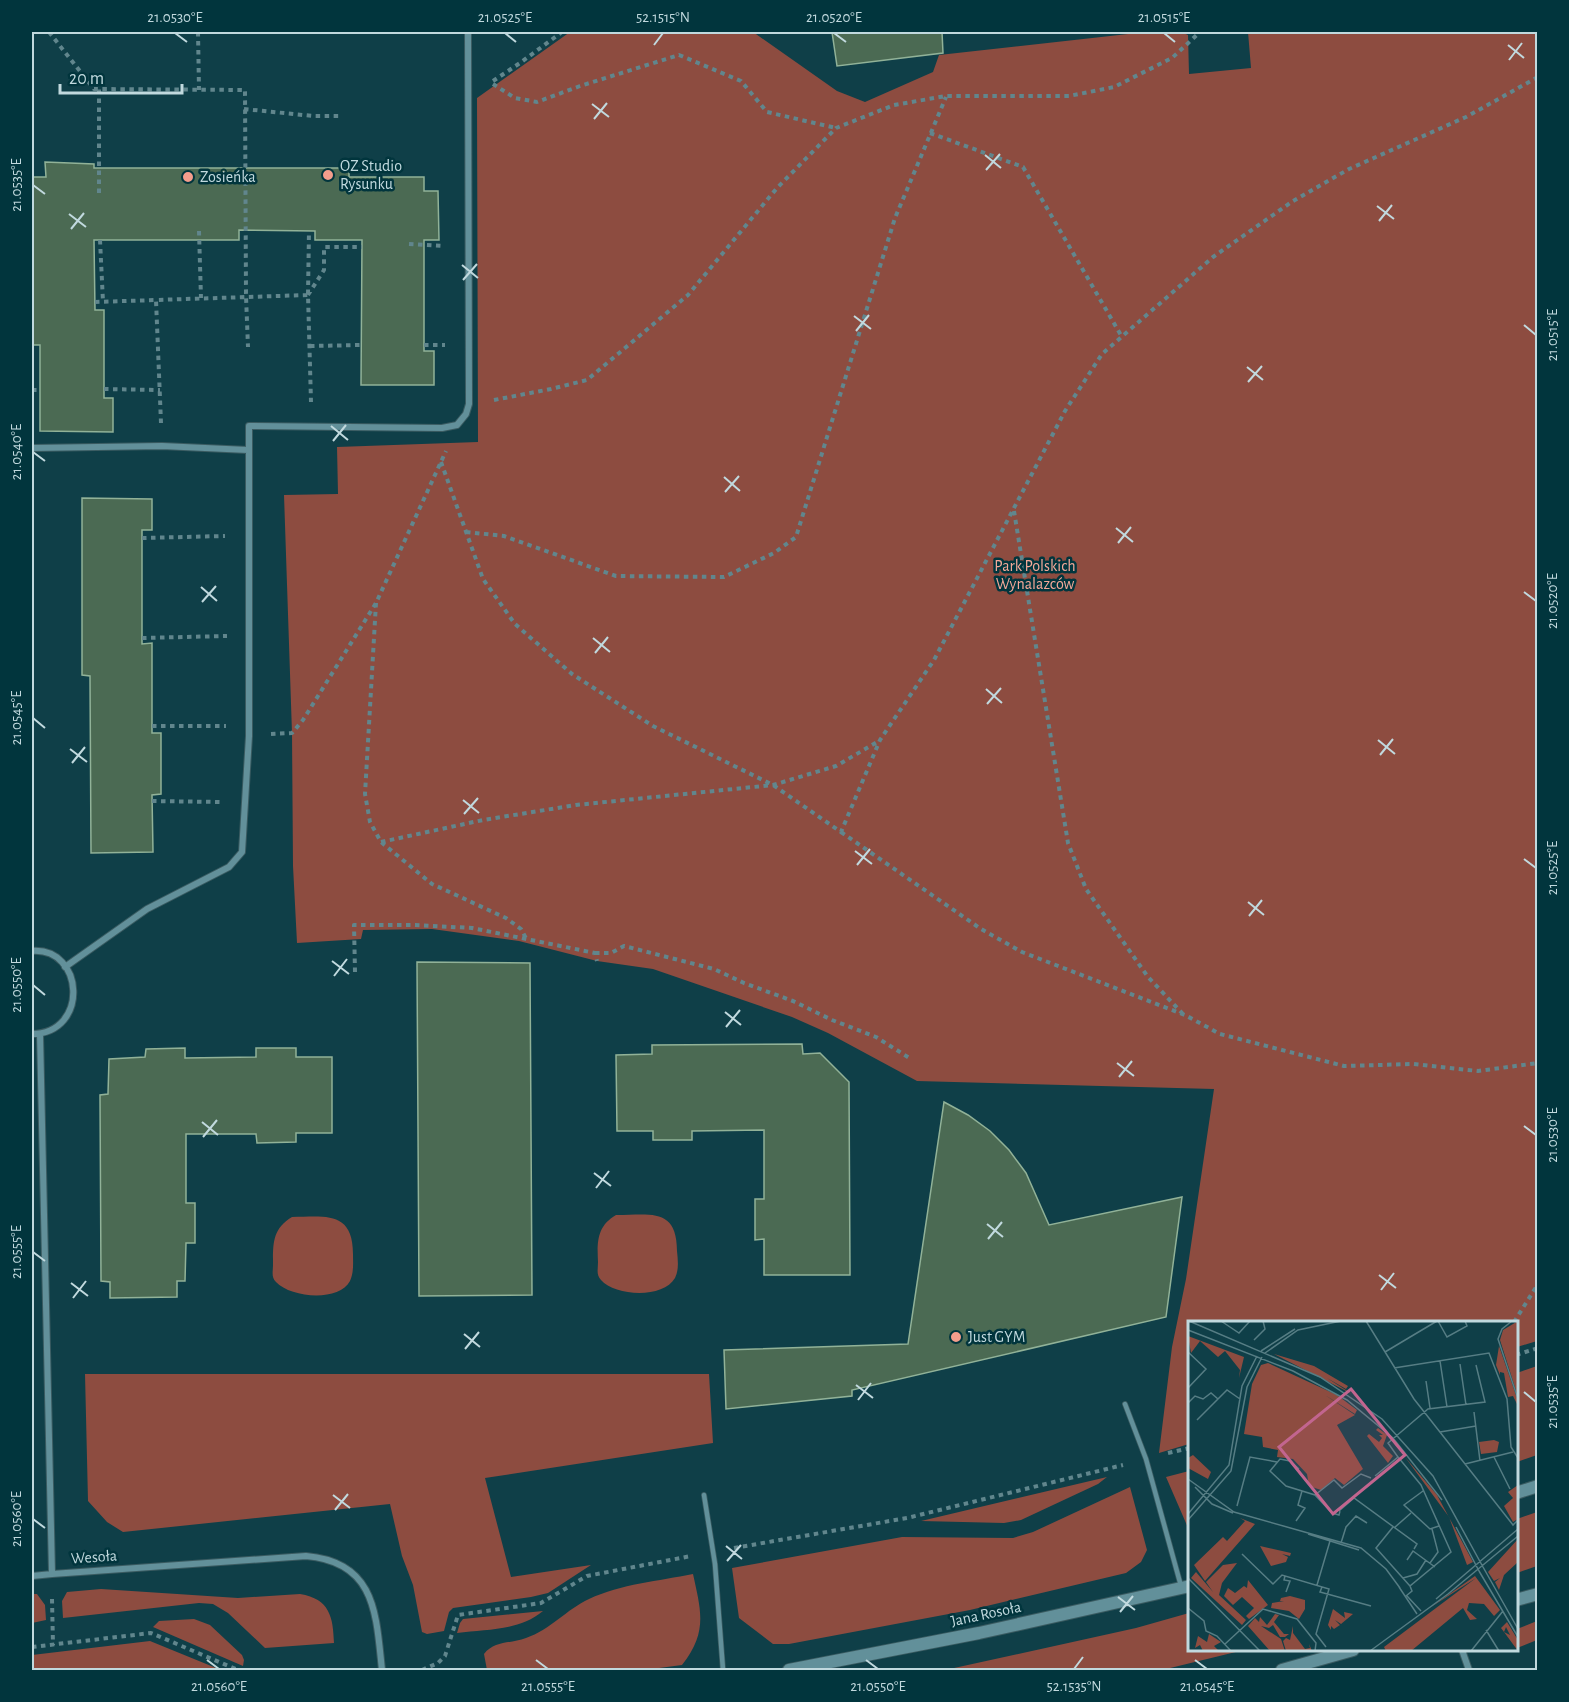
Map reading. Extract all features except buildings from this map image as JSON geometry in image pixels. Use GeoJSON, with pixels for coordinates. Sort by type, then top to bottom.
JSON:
{"type":"FeatureCollection","features":[{"type":"Feature","properties":{"kind":"main road"},"geometry":{"type":"LineString","coordinates":[[1518,1492],[1538,1486]]}},
{"type":"Feature","properties":{"kind":"main road","name":"Jana Rosoła"},"geometry":{"type":"LineString","coordinates":[[789,1671],[979,1633],[1186,1587]]}},
{"type":"Feature","properties":{"kind":"main road"},"geometry":{"type":"LineString","coordinates":[[1518,1599],[1538,1594]]}},
{"type":"Feature","properties":{"kind":"main road"},"geometry":{"type":"LineString","coordinates":[[1282,1671],[1350,1651]]}},
{"type":"Feature","properties":{"kind":"street"},"geometry":{"type":"LineString","coordinates":[[65,966],[147,909],[229,867],[242,852],[249,736],[249,426],[442,428],[457,425],[466,414],[470,404],[468,32]]}},
{"type":"Feature","properties":{"kind":"street"},"geometry":{"type":"LineString","coordinates":[[32,448],[162,446],[248,450]]}},
{"type":"Feature","properties":{"kind":"street"},"geometry":{"type":"LineString","coordinates":[[32,951],[52,956],[65,966],[73,982],[74,999],[68,1015],[56,1028],[40,1034],[32,1034]]}},
{"type":"Feature","properties":{"kind":"street","name":"Wesoła"},"geometry":{"type":"LineString","coordinates":[[40,1034],[52,1574],[306,1556],[335,1561],[359,1578],[368,1591],[374,1606],[382,1671]]}},
{"type":"Feature","properties":{"kind":"street"},"geometry":{"type":"LineString","coordinates":[[32,1576],[52,1574]]}},
{"type":"Feature","properties":{"kind":"street"},"geometry":{"type":"LineString","coordinates":[[1462,1651],[1469,1671]]}},
{"type":"Feature","properties":{"kind":"lane"},"geometry":{"type":"LineString","coordinates":[[1125,1404],[1146,1459],[1186,1587]]}},
{"type":"Feature","properties":{"kind":"lane"},"geometry":{"type":"LineString","coordinates":[[704,1495],[714,1552],[723,1671]]}},
{"type":"Feature","properties":{"kind":"path"},"geometry":{"type":"LineString","coordinates":[[49,32],[94,89],[245,90],[248,347]]}},
{"type":"Feature","properties":{"kind":"path"},"geometry":{"type":"LineString","coordinates":[[198,32],[199,90]]}},
{"type":"Feature","properties":{"kind":"path"},"geometry":{"type":"LineString","coordinates":[[562,32],[490,82],[515,98],[537,102],[679,55],[741,81],[767,112],[836,128]]}},
{"type":"Feature","properties":{"kind":"path"},"geometry":{"type":"LineString","coordinates":[[470,404],[587,380],[688,295],[777,188],[836,128],[894,105],[946,96],[1069,96],[1114,87],[1172,58],[1200,32]]}},
{"type":"Feature","properties":{"kind":"path"},"geometry":{"type":"LineString","coordinates":[[841,832],[880,740],[934,660],[1065,411],[1102,354],[1213,257],[1293,201],[1349,169],[1466,117],[1538,77]]}},
{"type":"Feature","properties":{"kind":"path"},"geometry":{"type":"LineString","coordinates":[[99,89],[99,193]]}},
{"type":"Feature","properties":{"kind":"path"},"geometry":{"type":"LineString","coordinates":[[466,532],[504,536],[616,576],[723,577],[774,553],[796,537],[895,218],[946,96]]}},
{"type":"Feature","properties":{"kind":"path"},"geometry":{"type":"LineString","coordinates":[[244,109],[313,116],[340,116]]}},
{"type":"Feature","properties":{"kind":"path"},"geometry":{"type":"LineString","coordinates":[[930,133],[1023,167],[1122,337]]}},
{"type":"Feature","properties":{"kind":"path"},"geometry":{"type":"LineString","coordinates":[[199,231],[201,298]]}},
{"type":"Feature","properties":{"kind":"path"},"geometry":{"type":"LineString","coordinates":[[309,231],[308,295],[312,427]]}},
{"type":"Feature","properties":{"kind":"path"},"geometry":{"type":"LineString","coordinates":[[100,240],[103,302]]}},
{"type":"Feature","properties":{"kind":"path"},"geometry":{"type":"LineString","coordinates":[[409,244],[469,246]]}},
{"type":"Feature","properties":{"kind":"path"},"geometry":{"type":"LineString","coordinates":[[308,295],[324,270],[324,247],[362,247]]}},
{"type":"Feature","properties":{"kind":"path"},"geometry":{"type":"LineString","coordinates":[[95,303],[308,295]]}},
{"type":"Feature","properties":{"kind":"path"},"geometry":{"type":"LineString","coordinates":[[156,300],[162,446]]}},
{"type":"Feature","properties":{"kind":"path"},"geometry":{"type":"LineString","coordinates":[[310,346],[361,345]]}},
{"type":"Feature","properties":{"kind":"path"},"geometry":{"type":"LineString","coordinates":[[424,345],[441,345]]}},
{"type":"Feature","properties":{"kind":"path"},"geometry":{"type":"LineString","coordinates":[[104,389],[160,390]]}},
{"type":"Feature","properties":{"kind":"path"},"geometry":{"type":"LineString","coordinates":[[32,390],[40,390]]}},
{"type":"Feature","properties":{"kind":"path"},"geometry":{"type":"LineString","coordinates":[[249,736],[292,733],[303,720],[376,603],[457,425]]}},
{"type":"Feature","properties":{"kind":"path"},"geometry":{"type":"LineString","coordinates":[[441,462],[483,579],[515,624],[572,674],[653,726],[773,785],[981,929],[1022,952],[1185,1015],[1220,1034],[1344,1066],[1413,1064],[1478,1071],[1538,1063]]}},
{"type":"Feature","properties":{"kind":"path"},"geometry":{"type":"LineString","coordinates":[[1014,510],[1068,843],[1086,889],[1148,977],[1185,1015]]}},
{"type":"Feature","properties":{"kind":"path"},"geometry":{"type":"LineString","coordinates":[[142,538],[248,535]]}},
{"type":"Feature","properties":{"kind":"path"},"geometry":{"type":"LineString","coordinates":[[376,603],[365,794],[370,822],[381,842],[432,885],[506,918],[521,929],[527,940]]}},
{"type":"Feature","properties":{"kind":"path"},"geometry":{"type":"LineString","coordinates":[[142,638],[248,636]]}},
{"type":"Feature","properties":{"kind":"path"},"geometry":{"type":"LineString","coordinates":[[152,726],[248,726]]}},
{"type":"Feature","properties":{"kind":"path"},"geometry":{"type":"LineString","coordinates":[[32,729],[32,787]]}},
{"type":"Feature","properties":{"kind":"path"},"geometry":{"type":"LineString","coordinates":[[381,842],[483,820],[576,805],[773,785],[836,766],[880,740]]}},
{"type":"Feature","properties":{"kind":"path"},"geometry":{"type":"LineString","coordinates":[[152,801],[245,802]]}},
{"type":"Feature","properties":{"kind":"path"},"geometry":{"type":"LineString","coordinates":[[356,972],[354,925],[472,928],[595,953],[611,953],[624,946],[714,969],[876,1037],[911,1059]]}},
{"type":"Feature","properties":{"kind":"path"},"geometry":{"type":"LineString","coordinates":[[595,953],[597,961]]}},
{"type":"Feature","properties":{"kind":"path"},"geometry":{"type":"LineString","coordinates":[[1515,1321],[1538,1284]]}},
{"type":"Feature","properties":{"kind":"path"},"geometry":{"type":"LineString","coordinates":[[1518,1354],[1538,1348]]}},
{"type":"Feature","properties":{"kind":"path"},"geometry":{"type":"LineString","coordinates":[[422,1671],[438,1663],[445,1656],[458,1615],[541,1603],[587,1576],[907,1518],[1188,1448]]}},
{"type":"Feature","properties":{"kind":"path"},"geometry":{"type":"LineString","coordinates":[[52,1574],[53,1645]]}},
{"type":"Feature","properties":{"kind":"path"},"geometry":{"type":"LineString","coordinates":[[32,1647],[151,1633],[238,1671]]}},
{"type":"Feature","properties":{"kind":"green space","name":"Park Polskich Wynalazców"},"geometry":{"type":"Polygon","coordinates":[[[570,32],[753,32],[837,91],[865,102],[933,72],[939,55],[1146,32],[1181,32],[1188,35],[1189,74],[1251,68],[1248,32],[1537,32],[1537,1341],[1518,1347],[1518,1321],[1188,1321],[1188,1444],[1159,1453],[1172,1347],[1186,1279],[1214,1089],[917,1081],[828,1033],[792,1017],[653,969],[597,961],[519,941],[432,929],[363,930],[361,939],[297,943],[284,495],[338,494],[337,447],[478,442],[477,98],[570,32]]]}},
{"type":"Feature","properties":{"kind":"green space"},"geometry":{"type":"Polygon","coordinates":[[[616,1215],[650,1215],[667,1220],[676,1237],[678,1265],[675,1278],[669,1285],[650,1292],[627,1292],[608,1285],[599,1278],[600,1235],[605,1224],[616,1215]]]}},
{"type":"Feature","properties":{"kind":"green space"},"geometry":{"type":"Polygon","coordinates":[[[292,1217],[334,1219],[348,1230],[352,1240],[353,1268],[350,1281],[344,1288],[326,1295],[303,1294],[292,1292],[274,1280],[275,1238],[285,1222],[292,1217]]]}},
{"type":"Feature","properties":{"kind":"green space"},"geometry":{"type":"Polygon","coordinates":[[[1537,1366],[1537,1455],[1518,1462],[1518,1373],[1537,1366]]]}},
{"type":"Feature","properties":{"kind":"green space"},"geometry":{"type":"Polygon","coordinates":[[[85,1374],[709,1374],[713,1443],[485,1478],[511,1577],[591,1565],[548,1593],[453,1608],[449,1612],[444,1631],[427,1634],[422,1632],[413,1585],[402,1556],[390,1504],[123,1532],[107,1522],[88,1501],[85,1374]]]}},
{"type":"Feature","properties":{"kind":"green space"},"geometry":{"type":"Polygon","coordinates":[[[1188,1472],[1188,1528],[1166,1477],[1188,1472]]]}},
{"type":"Feature","properties":{"kind":"green space"},"geometry":{"type":"Polygon","coordinates":[[[1107,1477],[1098,1484],[1021,1520],[1004,1523],[921,1521],[1107,1477]]]}},
{"type":"Feature","properties":{"kind":"green space"},"geometry":{"type":"Polygon","coordinates":[[[1130,1487],[1147,1550],[1141,1562],[1126,1573],[970,1610],[789,1644],[773,1644],[739,1618],[732,1568],[902,1537],[1013,1538],[1033,1532],[1130,1487]]]}},
{"type":"Feature","properties":{"kind":"green space"},"geometry":{"type":"Polygon","coordinates":[[[1537,1512],[1537,1566],[1518,1573],[1518,1519],[1537,1512]]]}},
{"type":"Feature","properties":{"kind":"green space"},"geometry":{"type":"Polygon","coordinates":[[[693,1574],[700,1610],[699,1631],[696,1642],[682,1665],[644,1670],[487,1670],[484,1654],[493,1646],[535,1634],[589,1599],[627,1586],[693,1574]]]}},
{"type":"Feature","properties":{"kind":"green space"},"geometry":{"type":"Polygon","coordinates":[[[101,1589],[238,1598],[300,1594],[310,1596],[324,1605],[328,1611],[331,1617],[334,1643],[265,1648],[228,1613],[213,1604],[199,1603],[63,1618],[62,1601],[67,1592],[101,1589]]]}},
{"type":"Feature","properties":{"kind":"green space"},"geometry":{"type":"Polygon","coordinates":[[[32,1594],[37,1594],[45,1605],[46,1620],[32,1623],[32,1594]]]}},
{"type":"Feature","properties":{"kind":"green space"},"geometry":{"type":"Polygon","coordinates":[[[543,1611],[534,1618],[513,1626],[457,1633],[463,1619],[543,1611]]]}},
{"type":"Feature","properties":{"kind":"green space"},"geometry":{"type":"Polygon","coordinates":[[[1188,1613],[1188,1651],[1240,1651],[1162,1670],[945,1670],[1136,1628],[1188,1613]]]}},
{"type":"Feature","properties":{"kind":"green space"},"geometry":{"type":"Polygon","coordinates":[[[194,1619],[210,1625],[242,1655],[243,1666],[153,1627],[159,1621],[194,1619]]]}},
{"type":"Feature","properties":{"kind":"green space"},"geometry":{"type":"Polygon","coordinates":[[[1537,1621],[1537,1640],[1518,1648],[1518,1629],[1537,1621]]]}},
{"type":"Feature","properties":{"kind":"green space"},"geometry":{"type":"Polygon","coordinates":[[[150,1641],[221,1670],[32,1670],[32,1655],[150,1641]]]}},
{"type":"Feature","properties":{"kind":"place","name":"OZ Studio Rysunku"},"geometry":{"type":"Point","coordinates":[328,175]}},
{"type":"Feature","properties":{"kind":"place","name":"Zosieńka"},"geometry":{"type":"Point","coordinates":[188,177]}},
{"type":"Feature","properties":{"kind":"place","name":"Just GYM"},"geometry":{"type":"Point","coordinates":[956,1337]}}]}
